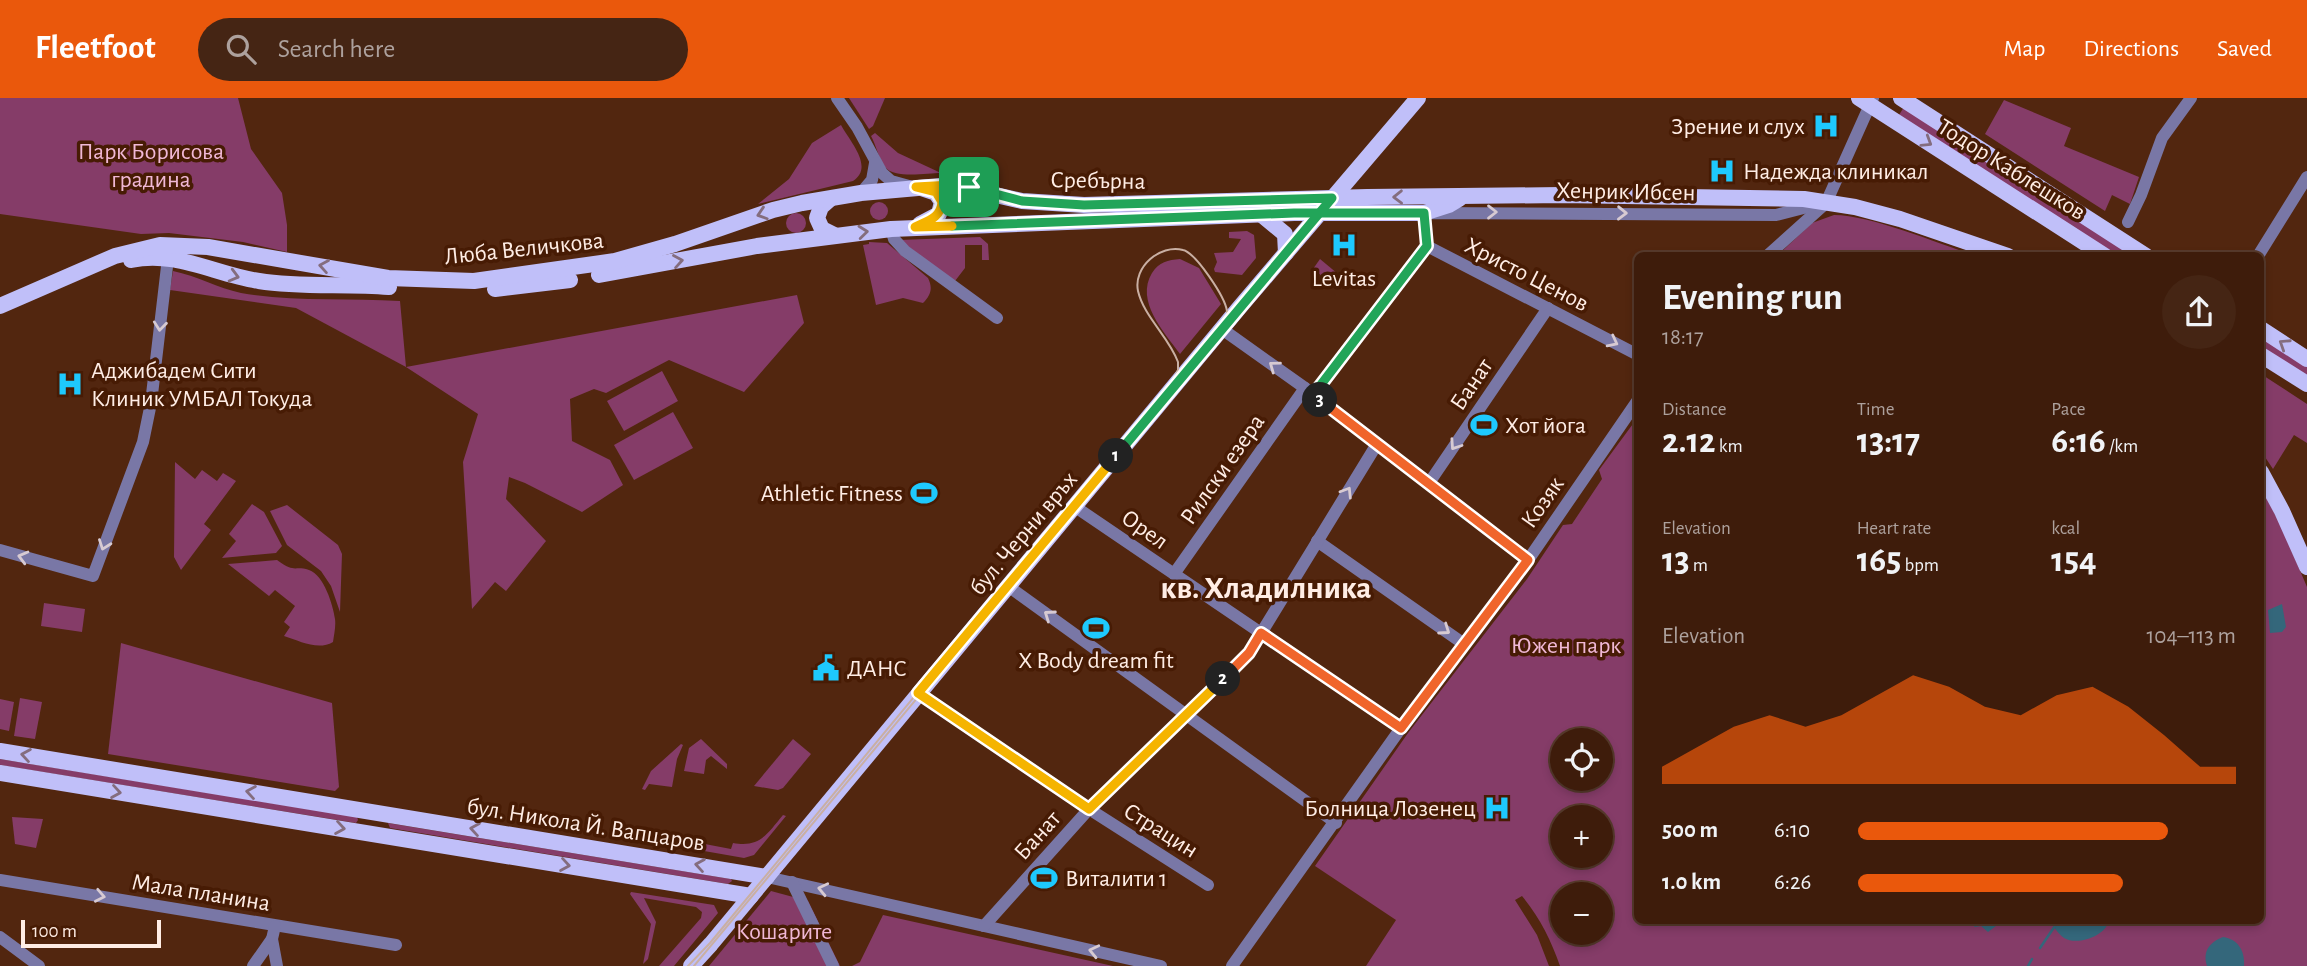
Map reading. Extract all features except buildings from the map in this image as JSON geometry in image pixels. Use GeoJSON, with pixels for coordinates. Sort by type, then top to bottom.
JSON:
{"type":"FeatureCollection","features":[{"type":"Feature","properties":{"kind":"main road","name":"Тодор Каблешков"},"geometry":{"type":"LineString","coordinates":[[1901,98],[2140,252]]}},
{"type":"Feature","properties":{"kind":"main road","name":"бул. Черни връх"},"geometry":{"type":"LineString","coordinates":[[691,966],[1414,99]]}},
{"type":"Feature","properties":{"kind":"main road","name":"Тодор Каблешков"},"geometry":{"type":"LineString","coordinates":[[1867,100],[2099,252]]}},
{"type":"Feature","properties":{"kind":"main road","name":"Сребърна"},"geometry":{"type":"LineString","coordinates":[[916,187],[952,185],[1022,201],[1084,205],[1332,198]]}},
{"type":"Feature","properties":{"kind":"main road","name":"Люба Величкова"},"geometry":{"type":"LineString","coordinates":[[0,306],[131,251],[160,245],[208,247],[388,278],[484,280],[615,261],[675,244],[773,210],[861,192],[916,187]]}},
{"type":"Feature","properties":{"kind":"main road"},"geometry":{"type":"LineString","coordinates":[[915,227],[936,217],[941,212],[942,202],[936,192],[916,187]]}},
{"type":"Feature","properties":{"kind":"main road","name":"Хенрик Ибсен"},"geometry":{"type":"LineString","coordinates":[[1332,198],[1562,195],[1804,199],[1900,219],[1996,252]]}},
{"type":"Feature","properties":{"kind":"main road","name":"Хенрик Ибсен"},"geometry":{"type":"LineString","coordinates":[[1320,213],[1424,213],[1464,197]]}},
{"type":"Feature","properties":{"kind":"main road"},"geometry":{"type":"LineString","coordinates":[[829,200],[821,207],[817,218],[822,229],[834,235]]}},
{"type":"Feature","properties":{"kind":"main road","name":"Сребърна"},"geometry":{"type":"LineString","coordinates":[[834,235],[915,227],[1320,213]]}},
{"type":"Feature","properties":{"kind":"main road"},"geometry":{"type":"LineString","coordinates":[[1262,215],[1285,234],[1286,253]]}},
{"type":"Feature","properties":{"kind":"main road","name":"Люба Величкова"},"geometry":{"type":"LineString","coordinates":[[0,316],[128,261],[146,258],[168,258],[235,277],[289,285],[360,285],[432,290],[491,289],[590,277],[757,246],[834,235]]}},
{"type":"Feature","properties":{"kind":"main road"},"geometry":{"type":"LineString","coordinates":[[204,267],[197,259],[197,254],[208,247]]}},
{"type":"Feature","properties":{"kind":"main road"},"geometry":{"type":"LineString","coordinates":[[259,281],[265,279],[271,269],[269,260],[262,256]]}},
{"type":"Feature","properties":{"kind":"main road"},"geometry":{"type":"LineString","coordinates":[[2264,331],[2307,359]]}},
{"type":"Feature","properties":{"kind":"main road"},"geometry":{"type":"LineString","coordinates":[[2264,357],[2307,384]]}},
{"type":"Feature","properties":{"kind":"main road"},"geometry":{"type":"LineString","coordinates":[[2264,478],[2307,567]]}},
{"type":"Feature","properties":{"kind":"main road","name":"бул. Никола Й. Вапцаров"},"geometry":{"type":"LineString","coordinates":[[0,751],[767,877]]}},
{"type":"Feature","properties":{"kind":"main road","name":"бул. Никола Й. Вапцаров"},"geometry":{"type":"LineString","coordinates":[[0,774],[751,895]]}},
{"type":"Feature","properties":{"kind":"main road"},"geometry":{"type":"LineString","coordinates":[[371,833],[374,812]]}},
{"type":"Feature","properties":{"kind":"street","name":"Сребърна"},"geometry":{"type":"LineString","coordinates":[[836,98],[857,127],[875,163],[891,181],[916,187]]}},
{"type":"Feature","properties":{"kind":"street"},"geometry":{"type":"LineString","coordinates":[[2128,222],[2162,138],[2191,98]]}},
{"type":"Feature","properties":{"kind":"street"},"geometry":{"type":"LineString","coordinates":[[1771,252],[1826,203],[1867,100]]}},
{"type":"Feature","properties":{"kind":"street"},"geometry":{"type":"LineString","coordinates":[[861,192],[872,180],[875,163]]}},
{"type":"Feature","properties":{"kind":"street"},"geometry":{"type":"LineString","coordinates":[[2260,252],[2307,177]]}},
{"type":"Feature","properties":{"kind":"street","name":"Хенрик Ибсен"},"geometry":{"type":"LineString","coordinates":[[1424,213],[1776,215],[1826,203]]}},
{"type":"Feature","properties":{"kind":"street","name":"Христо Ценов"},"geometry":{"type":"LineString","coordinates":[[1424,213],[1427,246],[1634,353]]}},
{"type":"Feature","properties":{"kind":"street"},"geometry":{"type":"LineString","coordinates":[[891,229],[894,239],[905,251],[997,318]]}},
{"type":"Feature","properties":{"kind":"street","name":"Рилски езера"},"geometry":{"type":"LineString","coordinates":[[1174,574],[1309,392],[1427,246]]}},
{"type":"Feature","properties":{"kind":"street"},"geometry":{"type":"LineString","coordinates":[[0,550],[93,576],[143,442],[151,403],[168,258]]}},
{"type":"Feature","properties":{"kind":"street","name":"Банат"},"geometry":{"type":"LineString","coordinates":[[1429,483],[1548,308]]}},
{"type":"Feature","properties":{"kind":"street"},"geometry":{"type":"LineString","coordinates":[[1222,329],[1309,392],[1528,560]]}},
{"type":"Feature","properties":{"kind":"street","name":"Козяк"},"geometry":{"type":"LineString","coordinates":[[1232,966],[1401,728],[1528,560],[1634,406]]}},
{"type":"Feature","properties":{"kind":"street","name":"Банат"},"geometry":{"type":"LineString","coordinates":[[984,926],[1089,809],[1249,653],[1377,444]]}},
{"type":"Feature","properties":{"kind":"street","name":"Орел"},"geometry":{"type":"LineString","coordinates":[[1074,506],[1401,728]]}},
{"type":"Feature","properties":{"kind":"street"},"geometry":{"type":"LineString","coordinates":[[1317,541],[1464,644]]}},
{"type":"Feature","properties":{"kind":"street"},"geometry":{"type":"LineString","coordinates":[[1008,586],[1336,823]]}},
{"type":"Feature","properties":{"kind":"street","name":"Страцин"},"geometry":{"type":"LineString","coordinates":[[918,693],[1089,809],[1208,885]]}},
{"type":"Feature","properties":{"kind":"street","name":"бул. Никола Й. Вапцаров"},"geometry":{"type":"LineString","coordinates":[[767,877],[1161,966]]}},
{"type":"Feature","properties":{"kind":"street","name":"Мала планина"},"geometry":{"type":"LineString","coordinates":[[0,880],[274,932],[396,945]]}},
{"type":"Feature","properties":{"kind":"street"},"geometry":{"type":"LineString","coordinates":[[792,882],[833,966]]}},
{"type":"Feature","properties":{"kind":"street"},"geometry":{"type":"LineString","coordinates":[[253,966],[274,932]]}},
{"type":"Feature","properties":{"kind":"street"},"geometry":{"type":"LineString","coordinates":[[274,932],[277,966]]}},
{"type":"Feature","properties":{"kind":"street"},"geometry":{"type":"LineString","coordinates":[[0,937],[38,966]]}},
{"type":"Feature","properties":{"kind":"green space","name":"Парк Борисова градина"},"geometry":{"type":"Polygon","coordinates":[[[0,98],[238,98],[251,149],[282,193],[287,225],[287,252],[243,242],[169,233],[141,234],[0,214],[0,98]]]}},
{"type":"Feature","properties":{"kind":"green space"},"geometry":{"type":"Polygon","coordinates":[[[849,98],[885,98],[873,126],[869,129],[849,98]]]}},
{"type":"Feature","properties":{"kind":"green space"},"geometry":{"type":"Polygon","coordinates":[[[2004,100],[2071,128],[2064,146],[2139,177],[2130,204],[2112,195],[2105,211],[1985,134],[2004,100]]]}},
{"type":"Feature","properties":{"kind":"green space"},"geometry":{"type":"Polygon","coordinates":[[[1904,107],[2128,252],[2109,252],[1899,115],[1904,107]]]}},
{"type":"Feature","properties":{"kind":"green space"},"geometry":{"type":"Polygon","coordinates":[[[841,125],[861,162],[859,175],[853,181],[758,204],[789,179],[812,143],[841,125]]]}},
{"type":"Feature","properties":{"kind":"green space"},"geometry":{"type":"Polygon","coordinates":[[[875,133],[898,153],[941,173],[903,174],[889,171],[883,164],[871,136],[875,133]]]}},
{"type":"Feature","properties":{"kind":"green space"},"geometry":{"type":"Polygon","coordinates":[[[956,196],[964,196],[969,205],[967,212],[956,214],[951,209],[951,201],[956,196]]]}},
{"type":"Feature","properties":{"kind":"green space"},"geometry":{"type":"Polygon","coordinates":[[[879,202],[885,205],[888,211],[885,217],[879,220],[873,217],[870,211],[873,205],[879,202]]]}},
{"type":"Feature","properties":{"kind":"green space"},"geometry":{"type":"Polygon","coordinates":[[[792,213],[800,213],[806,223],[800,233],[792,233],[786,227],[786,219],[792,213]]]}},
{"type":"Feature","properties":{"kind":"green space"},"geometry":{"type":"Polygon","coordinates":[[[1834,215],[1849,216],[1884,224],[1965,252],[1781,252],[1812,223],[1834,215]]]}},
{"type":"Feature","properties":{"kind":"green space"},"geometry":{"type":"Polygon","coordinates":[[[1247,231],[1254,235],[1256,258],[1242,275],[1215,272],[1217,262],[1214,253],[1233,252],[1241,239],[1229,238],[1229,232],[1247,231]]]}},
{"type":"Feature","properties":{"kind":"green space"},"geometry":{"type":"Polygon","coordinates":[[[980,237],[988,244],[989,260],[982,260],[982,245],[965,245],[965,268],[955,281],[899,240],[980,237]]]}},
{"type":"Feature","properties":{"kind":"green space"},"geometry":{"type":"Polygon","coordinates":[[[869,242],[887,243],[928,278],[930,291],[923,303],[903,298],[876,305],[863,245],[869,242]]]}},
{"type":"Feature","properties":{"kind":"green space"},"geometry":{"type":"Polygon","coordinates":[[[1180,259],[1199,268],[1221,304],[1180,354],[1154,316],[1147,294],[1155,269],[1164,262],[1180,259]]]}},
{"type":"Feature","properties":{"kind":"green space"},"geometry":{"type":"Polygon","coordinates":[[[1320,259],[1338,274],[1331,283],[1313,269],[1320,259]]]}},
{"type":"Feature","properties":{"kind":"green space"},"geometry":{"type":"Polygon","coordinates":[[[173,271],[232,291],[261,296],[400,301],[406,367],[296,308],[170,290],[173,271]]]}},
{"type":"Feature","properties":{"kind":"green space"},"geometry":{"type":"Polygon","coordinates":[[[797,295],[804,323],[744,392],[669,360],[606,393],[594,389],[570,399],[572,441],[610,460],[623,485],[582,512],[509,477],[506,499],[546,541],[506,591],[495,582],[472,609],[463,462],[478,414],[406,367],[797,295]]]}},
{"type":"Feature","properties":{"kind":"green space"},"geometry":{"type":"Polygon","coordinates":[[[2264,337],[2307,365],[2307,378],[2264,351],[2264,337]]]}},
{"type":"Feature","properties":{"kind":"green space"},"geometry":{"type":"Polygon","coordinates":[[[662,371],[678,401],[624,431],[607,401],[662,371]]]}},
{"type":"Feature","properties":{"kind":"green space"},"geometry":{"type":"Polygon","coordinates":[[[2264,376],[2307,404],[2307,443],[2294,435],[2273,469],[2264,456],[2264,376]]]}},
{"type":"Feature","properties":{"kind":"green space"},"geometry":{"type":"Polygon","coordinates":[[[673,412],[693,448],[634,480],[614,445],[673,412]]]}},
{"type":"Feature","properties":{"kind":"green space","name":"Южен парк"},"geometry":{"type":"Polygon","coordinates":[[[1634,422],[1634,924],[2264,924],[2264,493],[2307,587],[2307,966],[1560,966],[1552,945],[1613,945],[1613,882],[1550,882],[1550,941],[1522,896],[1515,900],[1537,935],[1549,966],[1366,966],[1396,920],[1315,866],[1408,733],[1527,579],[1563,525],[1572,524],[1602,479],[1599,470],[1634,422]]]}},
{"type":"Feature","properties":{"kind":"green space"},"geometry":{"type":"Polygon","coordinates":[[[175,462],[195,479],[202,470],[217,481],[223,473],[236,481],[204,524],[211,530],[181,570],[174,557],[175,462]]]}},
{"type":"Feature","properties":{"kind":"green space"},"geometry":{"type":"Polygon","coordinates":[[[252,504],[264,512],[282,546],[276,553],[222,558],[236,541],[229,534],[252,504]]]}},
{"type":"Feature","properties":{"kind":"green space"},"geometry":{"type":"Polygon","coordinates":[[[287,505],[338,545],[342,554],[340,612],[331,586],[321,571],[287,545],[270,511],[287,505]]]}},
{"type":"Feature","properties":{"kind":"green space"},"geometry":{"type":"Polygon","coordinates":[[[277,560],[292,568],[309,570],[319,578],[327,591],[334,613],[333,642],[321,646],[284,636],[290,627],[284,622],[295,606],[275,590],[269,596],[228,564],[277,560]]]}},
{"type":"Feature","properties":{"kind":"green space"},"geometry":{"type":"Polygon","coordinates":[[[44,603],[85,609],[82,632],[41,626],[44,603]]]}},
{"type":"Feature","properties":{"kind":"green space"},"geometry":{"type":"Polygon","coordinates":[[[121,643],[332,703],[339,787],[335,791],[108,754],[121,643]]]}},
{"type":"Feature","properties":{"kind":"green space"},"geometry":{"type":"Polygon","coordinates":[[[20,698],[42,702],[35,739],[14,736],[20,698]]]}},
{"type":"Feature","properties":{"kind":"green space"},"geometry":{"type":"Polygon","coordinates":[[[0,699],[14,702],[9,731],[0,729],[0,699]]]}},
{"type":"Feature","properties":{"kind":"green space"},"geometry":{"type":"Polygon","coordinates":[[[701,739],[727,764],[727,769],[711,756],[706,760],[704,774],[684,771],[689,748],[701,739]]]}},
{"type":"Feature","properties":{"kind":"green space"},"geometry":{"type":"Polygon","coordinates":[[[793,739],[811,754],[783,788],[778,790],[754,786],[793,739]]]}},
{"type":"Feature","properties":{"kind":"green space"},"geometry":{"type":"Polygon","coordinates":[[[683,745],[677,759],[672,787],[649,784],[645,790],[642,789],[651,771],[683,745]]]}},
{"type":"Feature","properties":{"kind":"green space"},"geometry":{"type":"Polygon","coordinates":[[[0,759],[357,817],[358,820],[356,823],[0,765],[0,759]]]}},
{"type":"Feature","properties":{"kind":"green space"},"geometry":{"type":"Polygon","coordinates":[[[783,815],[786,816],[754,855],[744,858],[670,845],[668,837],[731,849],[733,843],[750,843],[762,838],[783,815]]]}},
{"type":"Feature","properties":{"kind":"green space"},"geometry":{"type":"Polygon","coordinates":[[[12,817],[43,819],[36,848],[15,844],[12,817]]]}},
{"type":"Feature","properties":{"kind":"green space"},"geometry":{"type":"Polygon","coordinates":[[[388,823],[732,881],[728,884],[390,828],[388,823]]]}},
{"type":"Feature","properties":{"kind":"green space","name":"Кошарите"},"geometry":{"type":"Polygon","coordinates":[[[771,891],[808,901],[840,966],[709,966],[771,891]]]}},
{"type":"Feature","properties":{"kind":"green space"},"geometry":{"type":"Polygon","coordinates":[[[631,892],[714,905],[718,913],[674,966],[659,966],[701,918],[702,912],[696,907],[644,898],[656,922],[648,959],[643,964],[651,924],[631,892]]]}},
{"type":"Feature","properties":{"kind":"green space","name":"Кошарите"},"geometry":{"type":"Polygon","coordinates":[[[883,915],[1113,966],[852,966],[860,962],[883,915]]]}},
{"type":"Feature","properties":{"kind":"water"},"geometry":{"type":"Polygon","coordinates":[[[2282,604],[2286,627],[2282,632],[2270,633],[2268,610],[2282,604]]]}},
{"type":"Feature","properties":{"kind":"water"},"geometry":{"type":"Polygon","coordinates":[[[1971,924],[1999,924],[1988,932],[1981,926],[1975,927],[1971,924]]]}},
{"type":"Feature","properties":{"kind":"water"},"geometry":{"type":"Polygon","coordinates":[[[2052,924],[2107,924],[2097,935],[2083,940],[2070,940],[2052,924]]]}},
{"type":"Feature","properties":{"kind":"water"},"geometry":{"type":"Polygon","coordinates":[[[2223,937],[2233,940],[2240,947],[2244,966],[2207,966],[2208,948],[2223,937]]]}},
{"type":"Feature","properties":{"kind":"waterway"},"geometry":{"type":"LineString","coordinates":[[2040,948],[2056,924]]}},
{"type":"Feature","properties":{"kind":"waterway"},"geometry":{"type":"LineString","coordinates":[[2028,966],[2032,959]]}},
{"type":"Feature","properties":{"kind":"tram line"},"geometry":{"type":"LineString","coordinates":[[688,966],[710,943],[1171,387],[1178,370],[1178,362],[1146,310],[1138,291],[1138,282],[1144,266],[1157,254],[1174,249],[1189,253],[1209,276],[1225,304],[1227,316],[1222,332],[694,966]]}},
{"type":"Feature","properties":{"kind":"place","name":"Зрение и слух"},"geometry":{"type":"Point","coordinates":[1826,126]}},
{"type":"Feature","properties":{"kind":"place","name":"Надежда клиникал"},"geometry":{"type":"Point","coordinates":[1722,171]}},
{"type":"Feature","properties":{"kind":"place","name":"Levitas"},"geometry":{"type":"Point","coordinates":[1344,245]}},
{"type":"Feature","properties":{"kind":"place","name":"Аджибадем Сити Клиник УМБАЛ Токуда"},"geometry":{"type":"Point","coordinates":[70,384]}},
{"type":"Feature","properties":{"kind":"place","name":"Хот йога"},"geometry":{"type":"Point","coordinates":[1484,425]}},
{"type":"Feature","properties":{"kind":"place","name":"Athletic Fitness"},"geometry":{"type":"Point","coordinates":[924,493]}},
{"type":"Feature","properties":{"kind":"place","name":"X Body dream fit"},"geometry":{"type":"Point","coordinates":[1096,628]}},
{"type":"Feature","properties":{"kind":"place","name":"ДАНС"},"geometry":{"type":"Point","coordinates":[826,668]}},
{"type":"Feature","properties":{"kind":"place","name":"Болница Лозенец"},"geometry":{"type":"Point","coordinates":[1497,808]}},
{"type":"Feature","properties":{"kind":"place","name":"Виталити 1"},"geometry":{"type":"Point","coordinates":[1044,878]}},
{"type":"Feature","properties":{"kind":"district","name":"кв. Хладилника"},"geometry":{"type":"Point","coordinates":[1266,587]}},
{"type":"Feature","properties":{"kind":"route"},"geometry":{"type":"LineString","coordinates":[[969,187],[916,187],[936,192],[942,202],[942,209],[936,217],[915,227],[1294,213],[1320,213],[1424,213],[1427,246],[1313,395],[1528,560],[1401,728],[1261,633],[1249,653],[1089,809],[918,693],[1239,308],[1320,213],[1332,198],[1084,205],[1022,201],[969,187]]}}]}
